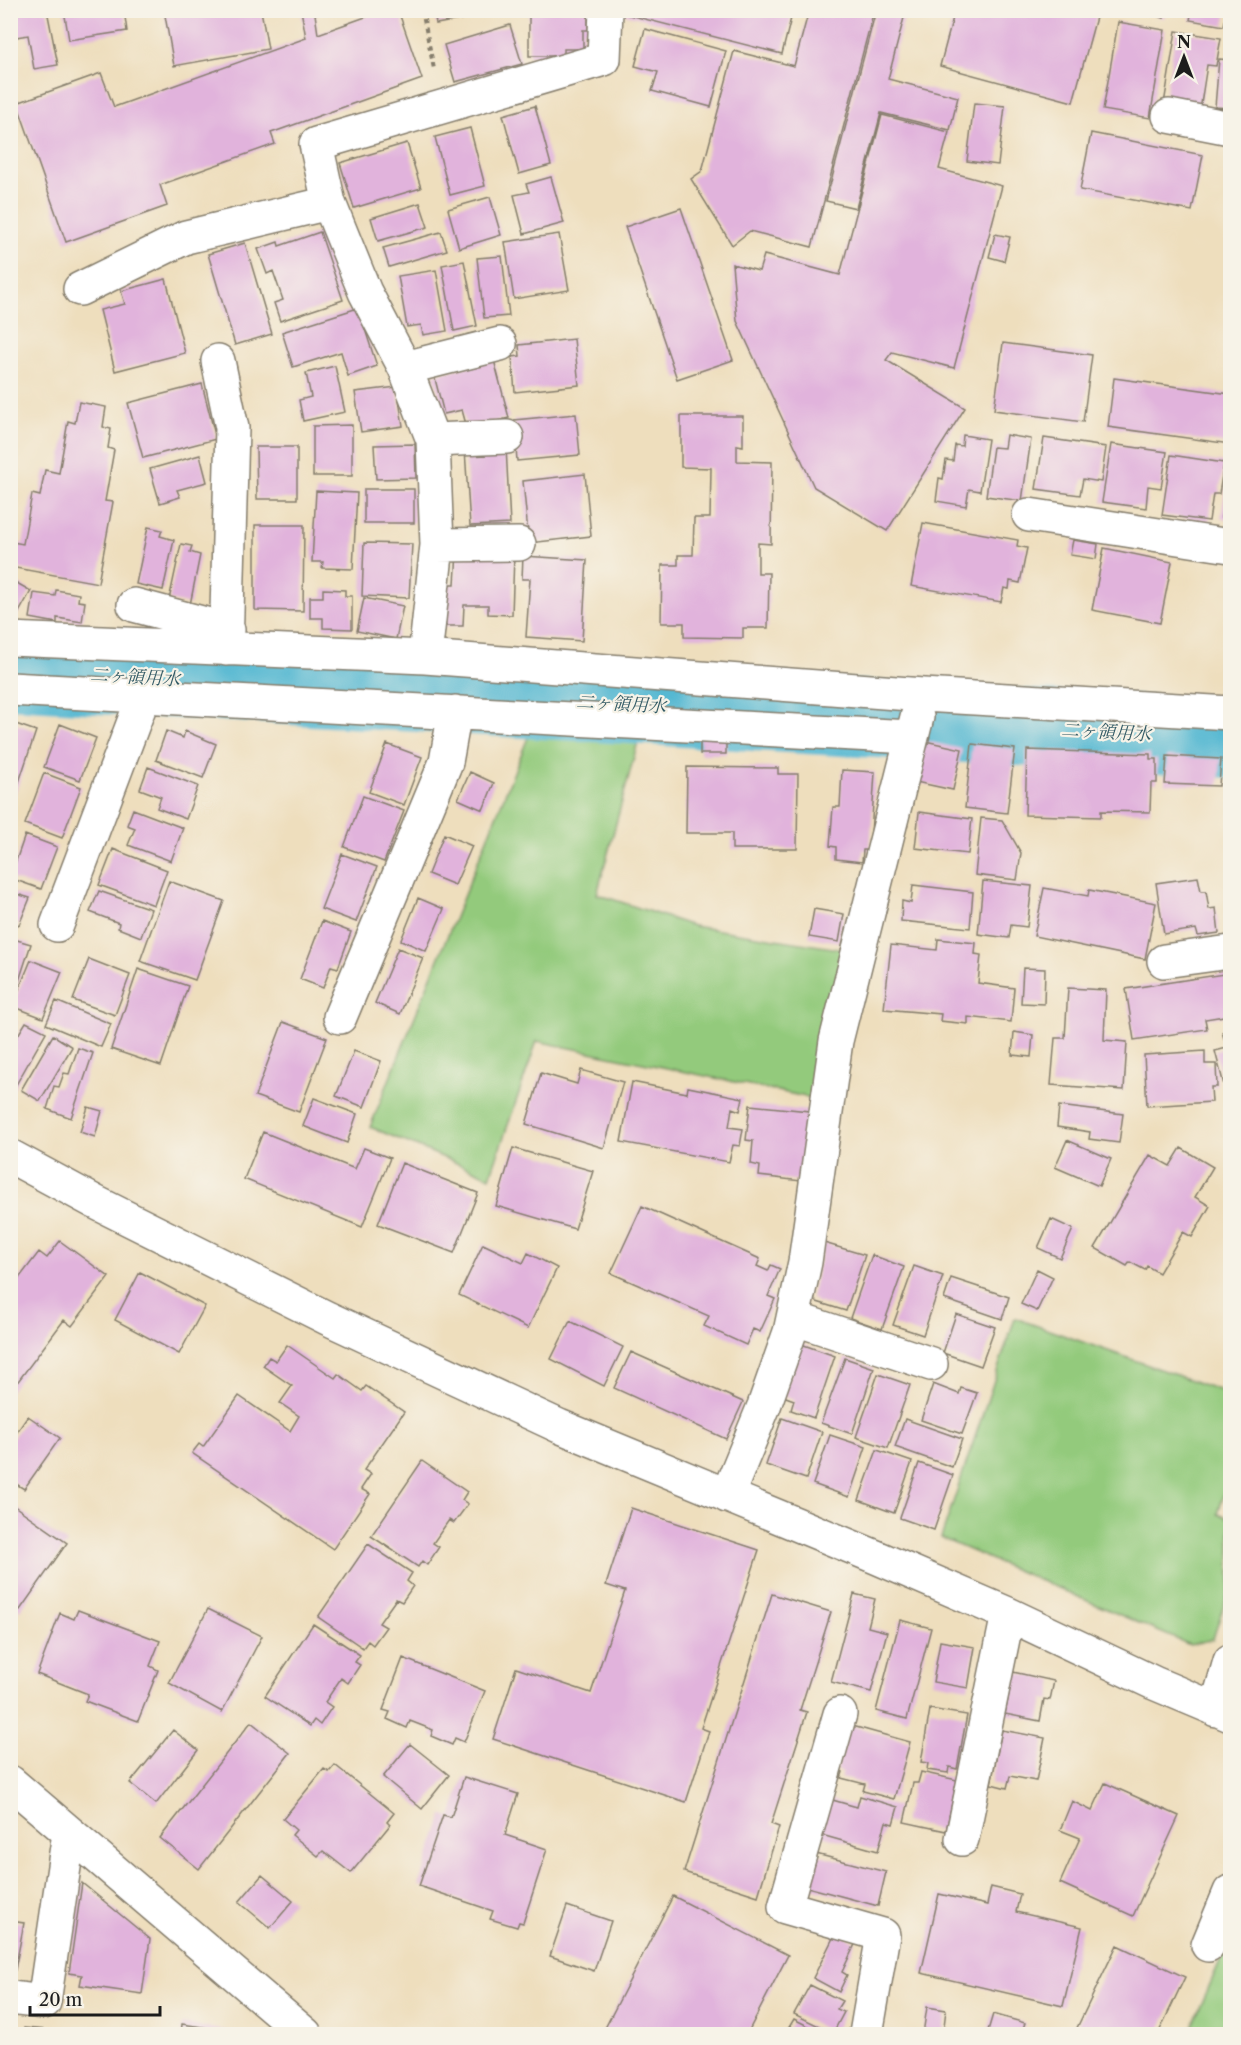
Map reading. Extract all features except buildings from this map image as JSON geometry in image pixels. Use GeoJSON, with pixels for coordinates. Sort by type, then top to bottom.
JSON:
{"type":"FeatureCollection","features":[{"type":"Feature","properties":{"kind":"street"},"geometry":{"type":"LineString","coordinates":[[425,657],[437,545],[433,440],[405,368],[365,292],[329,203],[316,144],[604,58],[606,10]]}},
{"type":"Feature","properties":{"kind":"street"},"geometry":{"type":"LineString","coordinates":[[1169,116],[1230,128]]}},
{"type":"Feature","properties":{"kind":"street"},"geometry":{"type":"LineString","coordinates":[[80,289],[186,237],[329,203]]}},
{"type":"Feature","properties":{"kind":"street"},"geometry":{"type":"LineString","coordinates":[[405,368],[500,344]]}},
{"type":"Feature","properties":{"kind":"street"},"geometry":{"type":"LineString","coordinates":[[218,361],[232,428],[227,639]]}},
{"type":"Feature","properties":{"kind":"street"},"geometry":{"type":"LineString","coordinates":[[433,440],[507,437]]}},
{"type":"Feature","properties":{"kind":"street"},"geometry":{"type":"LineString","coordinates":[[1029,515],[1230,546]]}},
{"type":"Feature","properties":{"kind":"street"},"geometry":{"type":"LineString","coordinates":[[437,545],[519,544]]}},
{"type":"Feature","properties":{"kind":"street"},"geometry":{"type":"LineString","coordinates":[[134,605],[227,639]]}},
{"type":"Feature","properties":{"kind":"street"},"geometry":{"type":"LineString","coordinates":[[10,639],[227,639],[425,657],[917,716]]}},
{"type":"Feature","properties":{"kind":"street"},"geometry":{"type":"LineString","coordinates":[[10,689],[694,727],[917,716],[1230,712]]}},
{"type":"Feature","properties":{"kind":"street"},"geometry":{"type":"LineString","coordinates":[[57,925],[144,695]]}},
{"type":"Feature","properties":{"kind":"street"},"geometry":{"type":"LineString","coordinates":[[340,1017],[447,762],[455,712]]}},
{"type":"Feature","properties":{"kind":"street"},"geometry":{"type":"LineString","coordinates":[[727,1496],[764,1406],[793,1318],[806,1262],[836,1041],[917,716]]}},
{"type":"Feature","properties":{"kind":"street"},"geometry":{"type":"LineString","coordinates":[[1164,962],[1230,952]]}},
{"type":"Feature","properties":{"kind":"street"},"geometry":{"type":"LineString","coordinates":[[10,1156],[95,1202],[327,1318],[560,1426],[1008,1614],[1111,1664],[1223,1712],[1230,1661]]}},
{"type":"Feature","properties":{"kind":"street"},"geometry":{"type":"LineString","coordinates":[[793,1318],[932,1364]]}},
{"type":"Feature","properties":{"kind":"street"},"geometry":{"type":"LineString","coordinates":[[962,1839],[1008,1614]]}},
{"type":"Feature","properties":{"kind":"street"},"geometry":{"type":"LineString","coordinates":[[840,1714],[785,1907],[883,1935],[866,2034]]}},
{"type":"Feature","properties":{"kind":"street"},"geometry":{"type":"LineString","coordinates":[[10,1782],[305,2034]]}},
{"type":"Feature","properties":{"kind":"street"},"geometry":{"type":"LineString","coordinates":[[10,1998],[44,2002],[69,1833]]}},
{"type":"Feature","properties":{"kind":"street"},"geometry":{"type":"LineString","coordinates":[[1208,1945],[1230,1892]]}},
{"type":"Feature","properties":{"kind":"path"},"geometry":{"type":"LineString","coordinates":[[423,10],[442,108]]}},
{"type":"Feature","properties":{"kind":"green space"},"geometry":{"type":"Polygon","coordinates":[[[531,730],[639,738],[597,894],[693,926],[846,950],[811,1098],[537,1041],[490,1177],[370,1127],[531,730]]]}},
{"type":"Feature","properties":{"kind":"green space"},"geometry":{"type":"Polygon","coordinates":[[[1015,1318],[1230,1394],[1230,1472],[1218,1514],[1230,1519],[1230,1586],[1213,1639],[1190,1645],[941,1538],[1015,1318]]]}},
{"type":"Feature","properties":{"kind":"green space"},"geometry":{"type":"Polygon","coordinates":[[[1230,1937],[1230,2034],[1189,2034],[1230,1937]]]}},
{"type":"Feature","properties":{"kind":"waterway","name":"二ヶ領用水"},"geometry":{"type":"LineString","coordinates":[[10,670],[1230,739]]}}]}
